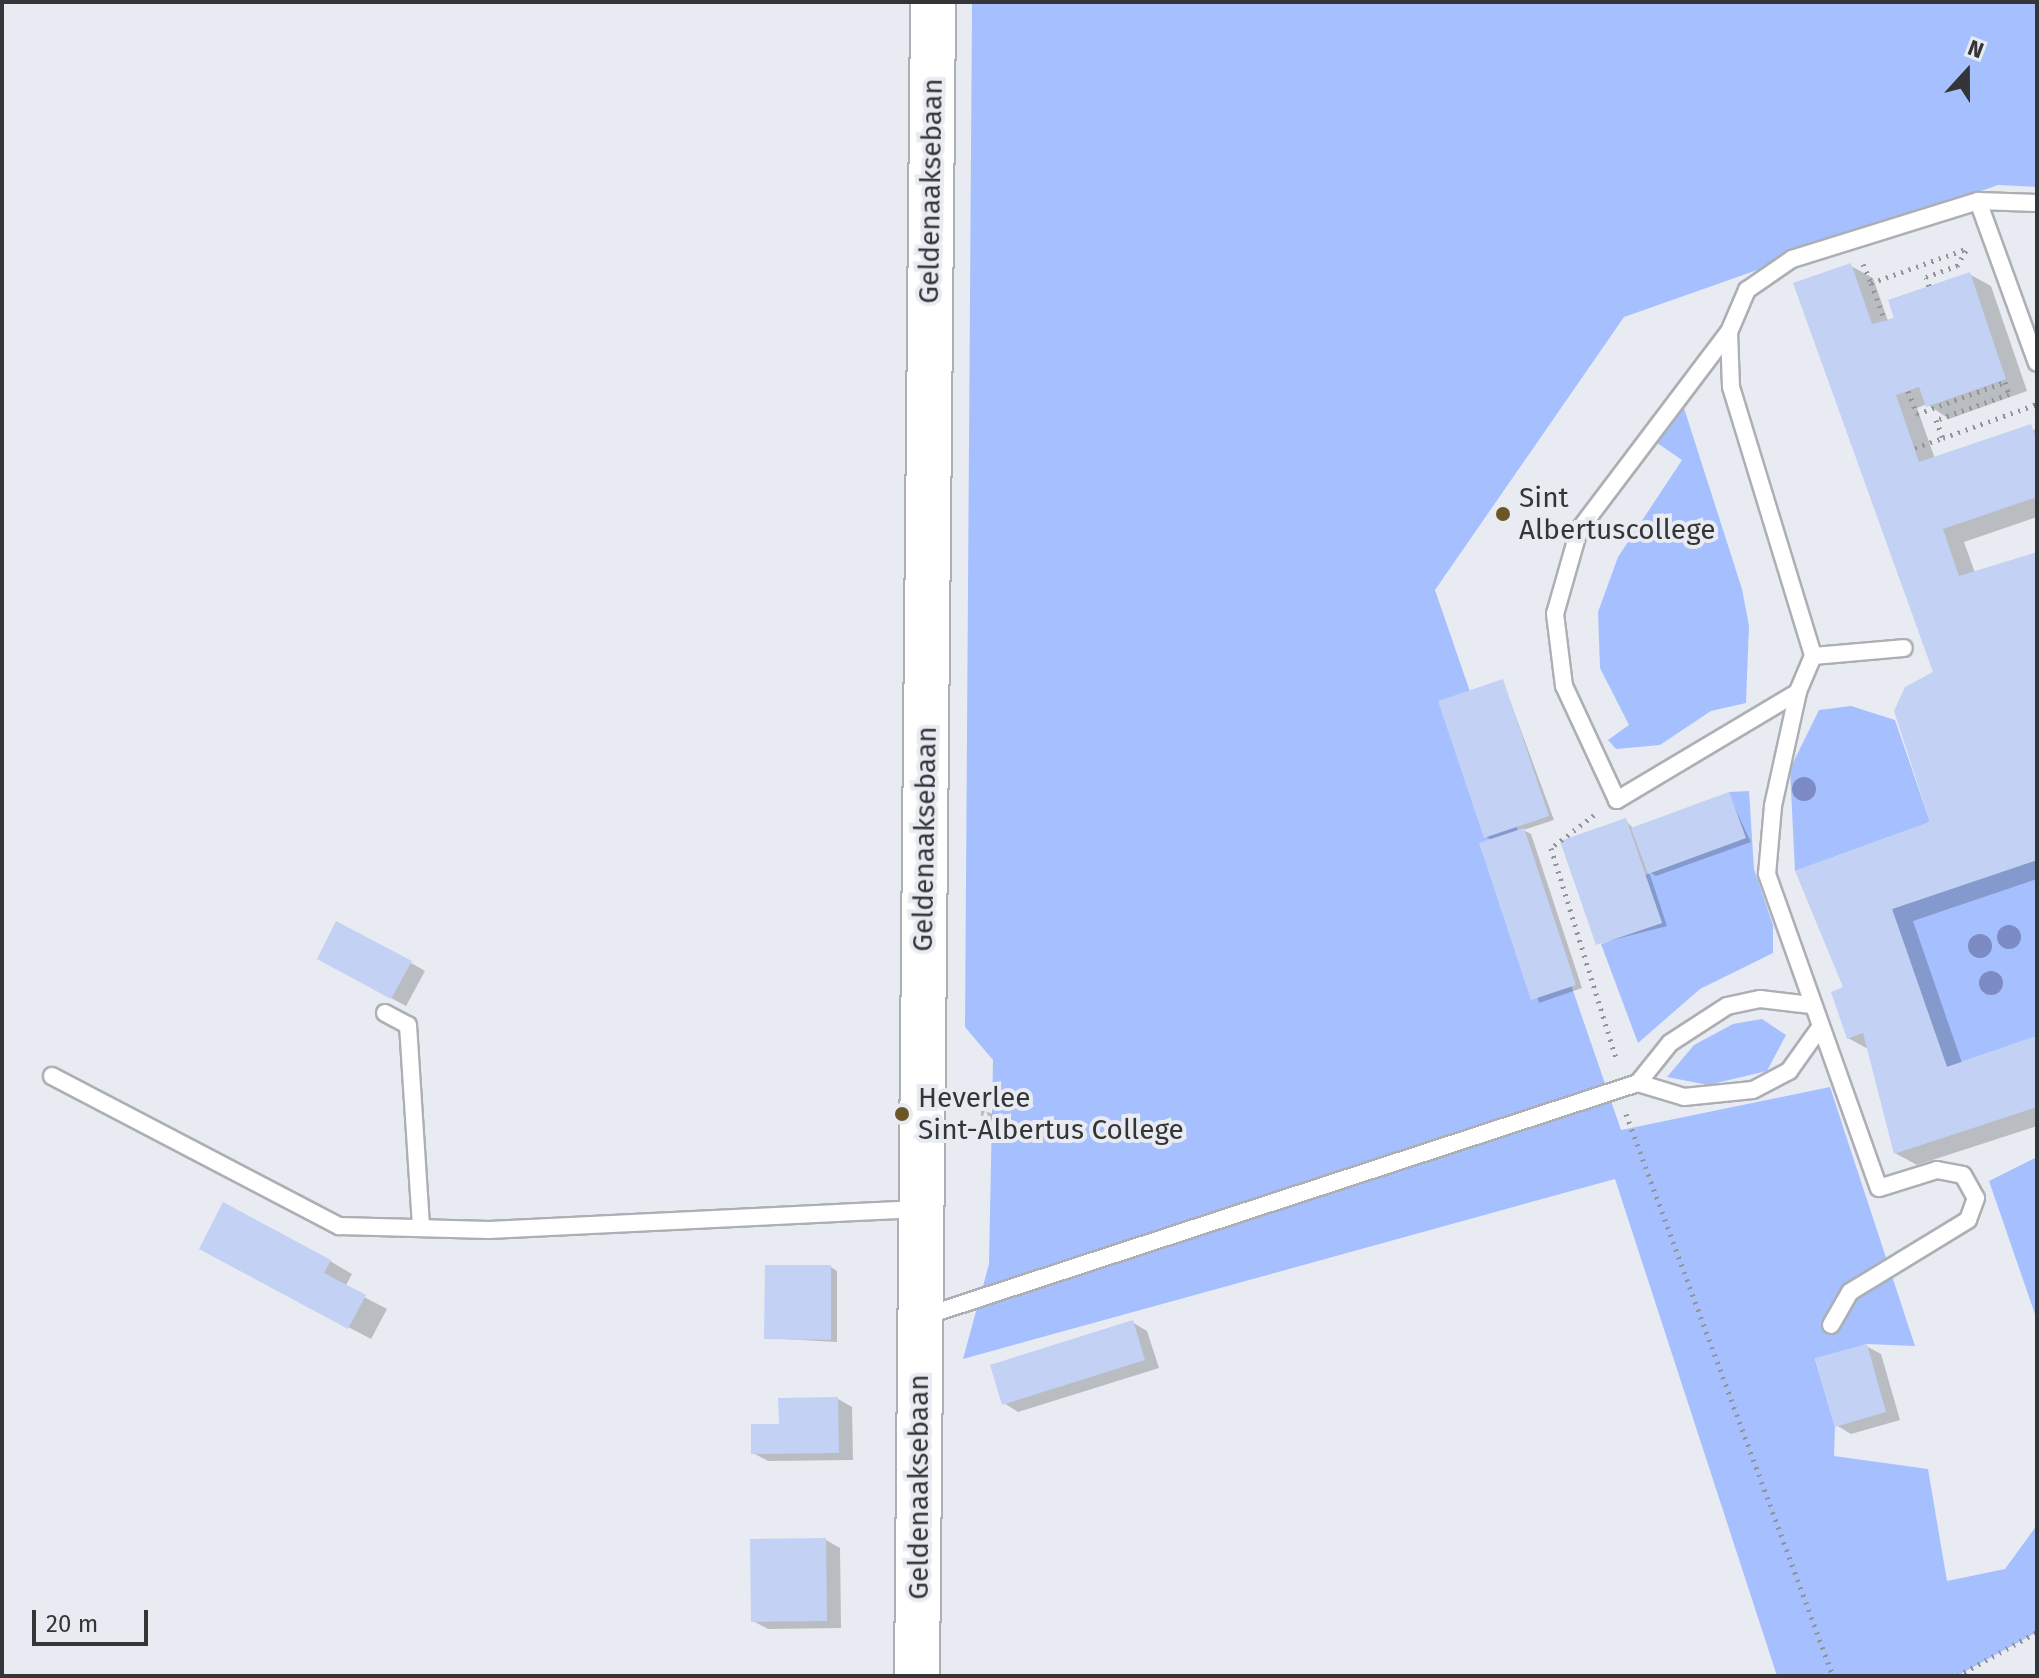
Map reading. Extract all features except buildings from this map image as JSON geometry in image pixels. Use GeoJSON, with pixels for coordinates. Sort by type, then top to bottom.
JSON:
{"type":"FeatureCollection","features":[{"type":"Feature","properties":{"kind":"street","name":"Geldenaaksebaan"},"geometry":{"type":"LineString","coordinates":[[917,1676],[933,2]]}},
{"type":"Feature","properties":{"kind":"lane"},"geometry":{"type":"LineString","coordinates":[[1978,201],[2037,363]]}},
{"type":"Feature","properties":{"kind":"lane"},"geometry":{"type":"LineString","coordinates":[[1798,692],[1617,800],[1564,686],[1555,614],[1579,530],[1729,332],[1747,290],[1792,259],[1978,201],[2037,203]]}},
{"type":"Feature","properties":{"kind":"lane"},"geometry":{"type":"LineString","coordinates":[[1729,332],[1731,387],[1813,656],[1798,692],[1773,806],[1767,874],[1819,1029],[1879,1188],[1937,1170],[1963,1175],[1976,1198],[1968,1220],[1850,1292],[1831,1325]]}},
{"type":"Feature","properties":{"kind":"lane"},"geometry":{"type":"LineString","coordinates":[[1813,656],[1904,648]]}},
{"type":"Feature","properties":{"kind":"lane"},"geometry":{"type":"LineString","coordinates":[[920,1317],[1638,1083],[1670,1043],[1727,1006],[1760,999],[1811,1005]]}},
{"type":"Feature","properties":{"kind":"lane"},"geometry":{"type":"LineString","coordinates":[[385,1013],[408,1025],[421,1228]]}},
{"type":"Feature","properties":{"kind":"lane"},"geometry":{"type":"LineString","coordinates":[[1638,1083],[1684,1097],[1753,1090],[1789,1071],[1819,1029]]}},
{"type":"Feature","properties":{"kind":"lane"},"geometry":{"type":"LineString","coordinates":[[52,1076],[339,1226],[421,1228],[921,1209]]}},
{"type":"Feature","properties":{"kind":"path"},"geometry":{"type":"LineString","coordinates":[[1871,283],[1992,239]]}},
{"type":"Feature","properties":{"kind":"path"},"geometry":{"type":"LineString","coordinates":[[1854,240],[1885,321]]}},
{"type":"Feature","properties":{"kind":"path"},"geometry":{"type":"LineString","coordinates":[[1929,286],[1926,277],[1957,266],[1967,249]]}},
{"type":"Feature","properties":{"kind":"path"},"geometry":{"type":"LineString","coordinates":[[1908,391],[1917,414],[2005,382],[2009,394],[1936,420],[1943,438]]}},
{"type":"Feature","properties":{"kind":"path"},"geometry":{"type":"LineString","coordinates":[[1915,448],[2037,404]]}},
{"type":"Feature","properties":{"kind":"path"},"geometry":{"type":"LineString","coordinates":[[1617,800],[1551,848],[1623,1076],[1638,1083]]}},
{"type":"Feature","properties":{"kind":"path"},"geometry":{"type":"LineString","coordinates":[[1617,1090],[1833,1676]]}},
{"type":"Feature","properties":{"kind":"path"},"geometry":{"type":"LineString","coordinates":[[1957,1676],[2037,1632]]}},
{"type":"Feature","properties":{"kind":"shaded area","name":"Sint Albertuscollege"},"geometry":{"type":"Polygon","coordinates":[[[972,2],[2037,2],[2037,187],[1998,185],[1624,317],[1435,590],[1621,1130],[1830,1087],[1915,1346],[1867,1344],[1815,1359],[1835,1427],[1834,1456],[1928,1469],[1947,1581],[2005,1569],[2037,1525],[2037,1632],[1957,1676],[1777,1676],[1615,1179],[963,1359],[989,1264],[993,1060],[965,1027],[972,2]]]}},
{"type":"Feature","properties":{"kind":"shaded area"},"geometry":{"type":"Polygon","coordinates":[[[1683,405],[1742,589],[1749,626],[1746,703],[1711,711],[1660,745],[1616,749],[1608,740],[1629,725],[1600,668],[1598,612],[1618,557],[1682,460],[1657,443],[1683,405]]]}},
{"type":"Feature","properties":{"kind":"shaded area"},"geometry":{"type":"Polygon","coordinates":[[[1851,706],[1895,720],[1930,822],[1795,871],[1790,769],[1819,710],[1851,706]]]}},
{"type":"Feature","properties":{"kind":"shaded area"},"geometry":{"type":"Polygon","coordinates":[[[1749,791],[1754,869],[1773,925],[1773,953],[1700,989],[1638,1043],[1601,944],[1662,923],[1645,875],[1745,838],[1729,792],[1749,791]]]}},
{"type":"Feature","properties":{"kind":"shaded area"},"geometry":{"type":"Polygon","coordinates":[[[2037,860],[2037,1036],[1947,1067],[1892,909],[2037,860]]]}},
{"type":"Feature","properties":{"kind":"shaded area"},"geometry":{"type":"Polygon","coordinates":[[[1762,1019],[1786,1035],[1767,1071],[1708,1085],[1667,1077],[1694,1045],[1733,1024],[1762,1019]]]}},
{"type":"Feature","properties":{"kind":"shaded area"},"geometry":{"type":"Polygon","coordinates":[[[2037,1157],[2037,1320],[1989,1181],[2037,1157]]]}},
{"type":"Feature","properties":{"kind":"place","name":"Sint Albertuscollege"},"geometry":{"type":"Point","coordinates":[1503,514]}},
{"type":"Feature","properties":{"kind":"place","name":"Heverlee Sint-Albertus College"},"geometry":{"type":"Point","coordinates":[902,1114]}}]}
